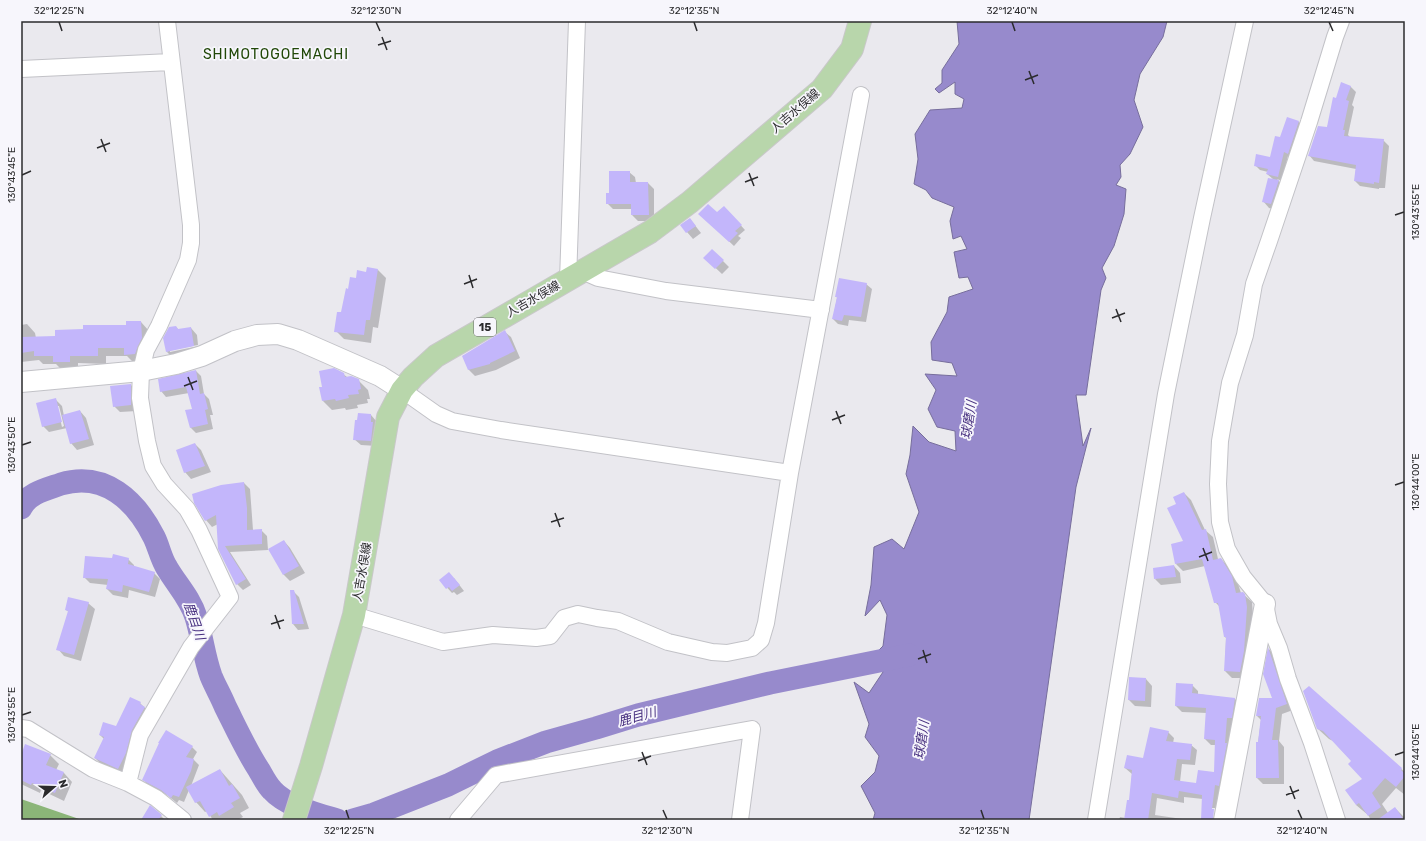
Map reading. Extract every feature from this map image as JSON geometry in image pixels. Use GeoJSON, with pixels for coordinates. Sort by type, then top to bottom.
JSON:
{"type":"FeatureCollection","features":[{"type":"Feature","properties":{"kind":"main road","name":"人吉水俣線"},"geometry":{"type":"LineString","coordinates":[[294,820],[354,615],[388,417],[402,390],[413,377],[436,356],[650,232],[690,202],[822,89],[852,49],[860,21]]}},
{"type":"Feature","properties":{"kind":"street"},"geometry":{"type":"LineString","coordinates":[[128,783],[140,735],[191,647],[230,597],[199,530],[187,509],[164,484],[153,466],[146,442],[140,398],[141,371],[146,350],[159,326],[188,260],[191,243],[191,225],[166,21]]}},
{"type":"Feature","properties":{"kind":"street"},"geometry":{"type":"LineString","coordinates":[[577,21],[575,276],[598,278],[666,291],[821,310]]}},
{"type":"Feature","properties":{"kind":"street"},"geometry":{"type":"LineString","coordinates":[[1096,820],[1166,394],[1202,218],[1245,21]]}},
{"type":"Feature","properties":{"kind":"street"},"geometry":{"type":"LineString","coordinates":[[1337,820],[1312,743],[1288,679],[1279,648],[1269,624],[1265,604],[1243,578],[1227,549],[1220,522],[1218,484],[1220,441],[1230,383],[1245,335],[1254,284],[1309,122],[1334,37],[1341,21]]}},
{"type":"Feature","properties":{"kind":"street"},"geometry":{"type":"LineString","coordinates":[[21,69],[171,62]]}},
{"type":"Feature","properties":{"kind":"street"},"geometry":{"type":"LineString","coordinates":[[354,615],[443,642],[493,636],[536,638],[550,636],[564,618],[578,614],[618,621],[668,642],[712,652],[727,653],[752,648],[761,640],[766,623],[790,473],[862,95]]}},
{"type":"Feature","properties":{"kind":"street"},"geometry":{"type":"LineString","coordinates":[[21,382],[141,371],[176,364],[202,356],[235,341],[257,334],[278,334],[298,340],[380,376],[436,414],[459,422],[515,433],[790,473]]}},
{"type":"Feature","properties":{"kind":"street"},"geometry":{"type":"LineString","coordinates":[[1224,820],[1265,604]]}},
{"type":"Feature","properties":{"kind":"street"},"geometry":{"type":"LineString","coordinates":[[21,728],[28,730],[93,769],[128,783],[156,798],[183,820]]}},
{"type":"Feature","properties":{"kind":"street"},"geometry":{"type":"LineString","coordinates":[[458,820],[496,776],[752,729],[740,820]]}},
{"type":"Feature","properties":{"kind":"green space"},"geometry":{"type":"Polygon","coordinates":[[[21,799],[82,820],[21,820],[21,799]]]}},
{"type":"Feature","properties":{"kind":"water","name":"球磨川"},"geometry":{"type":"Polygon","coordinates":[[[957,21],[1167,21],[1163,37],[1140,74],[1134,100],[1143,127],[1130,154],[1120,165],[1121,177],[1116,185],[1126,189],[1124,214],[1114,246],[1102,268],[1106,278],[1101,290],[1086,395],[1076,395],[1083,446],[1091,428],[1076,487],[1029,820],[873,820],[875,813],[861,786],[875,772],[879,756],[865,737],[869,724],[854,682],[869,693],[885,669],[873,656],[883,646],[887,615],[880,600],[865,616],[871,585],[874,547],[892,539],[904,549],[919,512],[906,474],[910,455],[913,426],[929,442],[956,451],[955,431],[937,427],[928,409],[936,390],[925,374],[957,376],[952,363],[932,360],[931,342],[947,312],[949,297],[973,289],[968,277],[959,278],[954,252],[967,249],[961,236],[953,239],[950,221],[954,207],[932,198],[926,190],[914,184],[918,159],[915,134],[930,110],[962,108],[964,99],[955,94],[955,82],[939,93],[935,89],[942,83],[942,70],[959,44],[957,21]]]}},
{"type":"Feature","properties":{"kind":"building"},"geometry":{"type":"Polygon","coordinates":[[[1341,82],[1351,86],[1346,100],[1349,101],[1343,130],[1345,130],[1344,136],[1384,139],[1379,183],[1374,182],[1374,184],[1354,181],[1356,165],[1308,156],[1318,126],[1327,127],[1333,97],[1336,98],[1341,82]]]}},
{"type":"Feature","properties":{"kind":"building"},"geometry":{"type":"Polygon","coordinates":[[[1287,117],[1299,121],[1288,154],[1284,152],[1278,177],[1266,174],[1268,169],[1254,166],[1256,154],[1270,157],[1275,136],[1280,137],[1287,117]]]}},
{"type":"Feature","properties":{"kind":"building"},"geometry":{"type":"Polygon","coordinates":[[[609,171],[630,171],[630,182],[648,182],[649,215],[631,215],[631,204],[606,204],[606,193],[609,193],[609,171]]]}},
{"type":"Feature","properties":{"kind":"building"},"geometry":{"type":"Polygon","coordinates":[[[1268,178],[1279,180],[1271,204],[1262,202],[1268,178]]]}},
{"type":"Feature","properties":{"kind":"building"},"geometry":{"type":"Polygon","coordinates":[[[708,204],[717,212],[724,206],[742,225],[735,231],[738,233],[729,242],[698,214],[708,204]]]}},
{"type":"Feature","properties":{"kind":"building"},"geometry":{"type":"Polygon","coordinates":[[[690,218],[696,226],[686,233],[680,225],[690,218]]]}},
{"type":"Feature","properties":{"kind":"building"},"geometry":{"type":"Polygon","coordinates":[[[712,249],[724,260],[715,269],[703,258],[712,249]]]}},
{"type":"Feature","properties":{"kind":"building"},"geometry":{"type":"Polygon","coordinates":[[[367,267],[378,269],[370,320],[366,320],[364,335],[334,332],[337,312],[341,312],[350,277],[356,278],[357,270],[366,272],[367,267]]]}},
{"type":"Feature","properties":{"kind":"building"},"geometry":{"type":"Polygon","coordinates":[[[839,278],[867,283],[861,317],[844,315],[842,321],[832,319],[837,297],[835,297],[839,278]]]}},
{"type":"Feature","properties":{"kind":"building"},"geometry":{"type":"Polygon","coordinates":[[[126,321],[141,321],[142,338],[135,354],[124,355],[124,348],[98,348],[98,356],[70,356],[70,362],[53,362],[53,356],[34,356],[34,351],[21,353],[21,337],[55,336],[55,330],[83,329],[83,325],[126,325],[126,321]]]}},
{"type":"Feature","properties":{"kind":"building"},"geometry":{"type":"Polygon","coordinates":[[[176,326],[178,329],[191,327],[194,346],[166,352],[163,338],[169,327],[176,326]]]}},
{"type":"Feature","properties":{"kind":"building"},"geometry":{"type":"Polygon","coordinates":[[[505,330],[515,351],[490,364],[468,370],[462,356],[505,330]]]}},
{"type":"Feature","properties":{"kind":"building"},"geometry":{"type":"Polygon","coordinates":[[[334,368],[344,373],[345,377],[351,376],[359,379],[361,389],[358,390],[359,394],[348,395],[349,398],[336,401],[335,399],[322,401],[319,387],[322,387],[319,371],[334,368]]]}},
{"type":"Feature","properties":{"kind":"building"},"geometry":{"type":"Polygon","coordinates":[[[196,370],[200,394],[204,393],[208,409],[205,410],[208,424],[190,428],[185,410],[192,409],[186,387],[160,392],[158,379],[196,370]]]}},
{"type":"Feature","properties":{"kind":"building"},"geometry":{"type":"Polygon","coordinates":[[[131,384],[131,405],[113,407],[110,386],[131,384]]]}},
{"type":"Feature","properties":{"kind":"building"},"geometry":{"type":"Polygon","coordinates":[[[56,398],[62,422],[42,427],[36,403],[56,398]]]}},
{"type":"Feature","properties":{"kind":"building"},"geometry":{"type":"Polygon","coordinates":[[[80,410],[89,439],[70,444],[62,415],[80,410]]]}},
{"type":"Feature","properties":{"kind":"building"},"geometry":{"type":"Polygon","coordinates":[[[358,413],[371,414],[371,422],[373,422],[371,441],[353,440],[355,420],[357,420],[358,413]]]}},
{"type":"Feature","properties":{"kind":"building"},"geometry":{"type":"Polygon","coordinates":[[[195,443],[205,466],[184,473],[176,450],[195,443]]]}},
{"type":"Feature","properties":{"kind":"building"},"geometry":{"type":"Polygon","coordinates":[[[244,482],[247,508],[247,530],[262,529],[262,544],[225,546],[246,579],[236,585],[218,549],[216,515],[205,521],[194,503],[192,494],[221,485],[244,482]]]}},
{"type":"Feature","properties":{"kind":"building"},"geometry":{"type":"Polygon","coordinates":[[[1184,492],[1202,530],[1206,529],[1213,560],[1221,558],[1232,576],[1236,593],[1243,592],[1245,594],[1247,607],[1244,651],[1240,672],[1224,671],[1226,637],[1224,637],[1218,603],[1214,603],[1202,559],[1175,564],[1171,544],[1183,541],[1167,508],[1176,504],[1173,497],[1184,492]]]}},
{"type":"Feature","properties":{"kind":"building"},"geometry":{"type":"Polygon","coordinates":[[[284,540],[299,566],[283,575],[268,549],[284,540]]]}},
{"type":"Feature","properties":{"kind":"building"},"geometry":{"type":"Polygon","coordinates":[[[113,554],[129,558],[128,564],[155,572],[149,592],[123,585],[122,592],[106,589],[108,579],[83,578],[85,556],[112,558],[113,554]]]}},
{"type":"Feature","properties":{"kind":"building"},"geometry":{"type":"Polygon","coordinates":[[[1174,565],[1176,577],[1154,579],[1153,568],[1174,565]]]}},
{"type":"Feature","properties":{"kind":"building"},"geometry":{"type":"Polygon","coordinates":[[[449,572],[460,585],[452,591],[449,587],[446,589],[439,580],[449,572]]]}},
{"type":"Feature","properties":{"kind":"building"},"geometry":{"type":"Polygon","coordinates":[[[290,590],[294,590],[304,624],[292,624],[290,590]]]}},
{"type":"Feature","properties":{"kind":"building"},"geometry":{"type":"Polygon","coordinates":[[[68,597],[89,602],[74,655],[56,650],[68,611],[65,610],[68,597]]]}},
{"type":"Feature","properties":{"kind":"building"},"geometry":{"type":"Polygon","coordinates":[[[1268,647],[1287,704],[1276,708],[1272,740],[1278,740],[1279,778],[1256,778],[1256,742],[1258,742],[1261,716],[1256,716],[1259,698],[1272,698],[1263,674],[1268,647]]]}},
{"type":"Feature","properties":{"kind":"building"},"geometry":{"type":"Polygon","coordinates":[[[1129,677],[1146,678],[1145,701],[1128,700],[1129,677]]]}},
{"type":"Feature","properties":{"kind":"building"},"geometry":{"type":"Polygon","coordinates":[[[1176,683],[1193,684],[1192,693],[1235,698],[1232,718],[1227,718],[1225,743],[1227,743],[1219,786],[1215,785],[1212,809],[1214,809],[1213,820],[1201,820],[1202,795],[1179,791],[1178,798],[1152,793],[1148,820],[1124,820],[1127,800],[1129,800],[1132,770],[1124,768],[1127,755],[1143,758],[1150,727],[1169,731],[1166,741],[1192,744],[1190,760],[1177,759],[1174,780],[1196,783],[1198,770],[1214,772],[1215,740],[1204,739],[1206,708],[1175,706],[1176,683]]]}},
{"type":"Feature","properties":{"kind":"building"},"geometry":{"type":"Polygon","coordinates":[[[1309,686],[1402,768],[1401,770],[1405,774],[1396,787],[1385,778],[1372,793],[1381,807],[1368,816],[1359,803],[1356,805],[1345,790],[1362,779],[1348,764],[1351,761],[1323,731],[1317,729],[1303,691],[1309,686]]]}},
{"type":"Feature","properties":{"kind":"building"},"geometry":{"type":"Polygon","coordinates":[[[130,697],[141,702],[140,704],[145,707],[132,730],[126,753],[118,769],[94,758],[104,737],[99,735],[103,722],[116,726],[130,697]]]}},
{"type":"Feature","properties":{"kind":"building"},"geometry":{"type":"Polygon","coordinates":[[[166,730],[193,746],[186,757],[194,759],[191,771],[179,797],[173,795],[171,798],[161,790],[142,780],[158,743],[166,730]]]}},
{"type":"Feature","properties":{"kind":"building"},"geometry":{"type":"Polygon","coordinates":[[[25,744],[51,754],[46,765],[64,772],[55,793],[21,780],[21,755],[25,744]]]}},
{"type":"Feature","properties":{"kind":"building"},"geometry":{"type":"Polygon","coordinates":[[[220,769],[229,786],[232,784],[240,798],[231,803],[234,807],[219,816],[217,812],[209,817],[200,801],[195,803],[186,787],[220,769]]]}},
{"type":"Feature","properties":{"kind":"building"},"geometry":{"type":"Polygon","coordinates":[[[150,805],[162,815],[158,820],[141,820],[150,805]]]}},
{"type":"Feature","properties":{"kind":"building"},"geometry":{"type":"Polygon","coordinates":[[[1395,807],[1404,820],[1377,820],[1395,807]]]}},
{"type":"Feature","properties":{"kind":"waterway","name":"鹿目川"},"geometry":{"type":"LineString","coordinates":[[21,508],[28,499],[38,492],[61,484],[77,481],[92,482],[105,486],[117,492],[128,501],[147,524],[156,541],[165,564],[193,610],[213,680],[245,747],[267,783],[272,790],[285,801],[311,812],[337,820]]}},
{"type":"Feature","properties":{"kind":"waterway","name":"鹿目川"},"geometry":{"type":"LineString","coordinates":[[353,820],[374,814],[448,785],[497,761],[546,742],[638,715],[770,683],[909,655]]}},
{"type":"Feature","properties":{"kind":"district","name":"SHIMOTOGOEMACHI"},"geometry":{"type":"Point","coordinates":[276,54]}}]}
